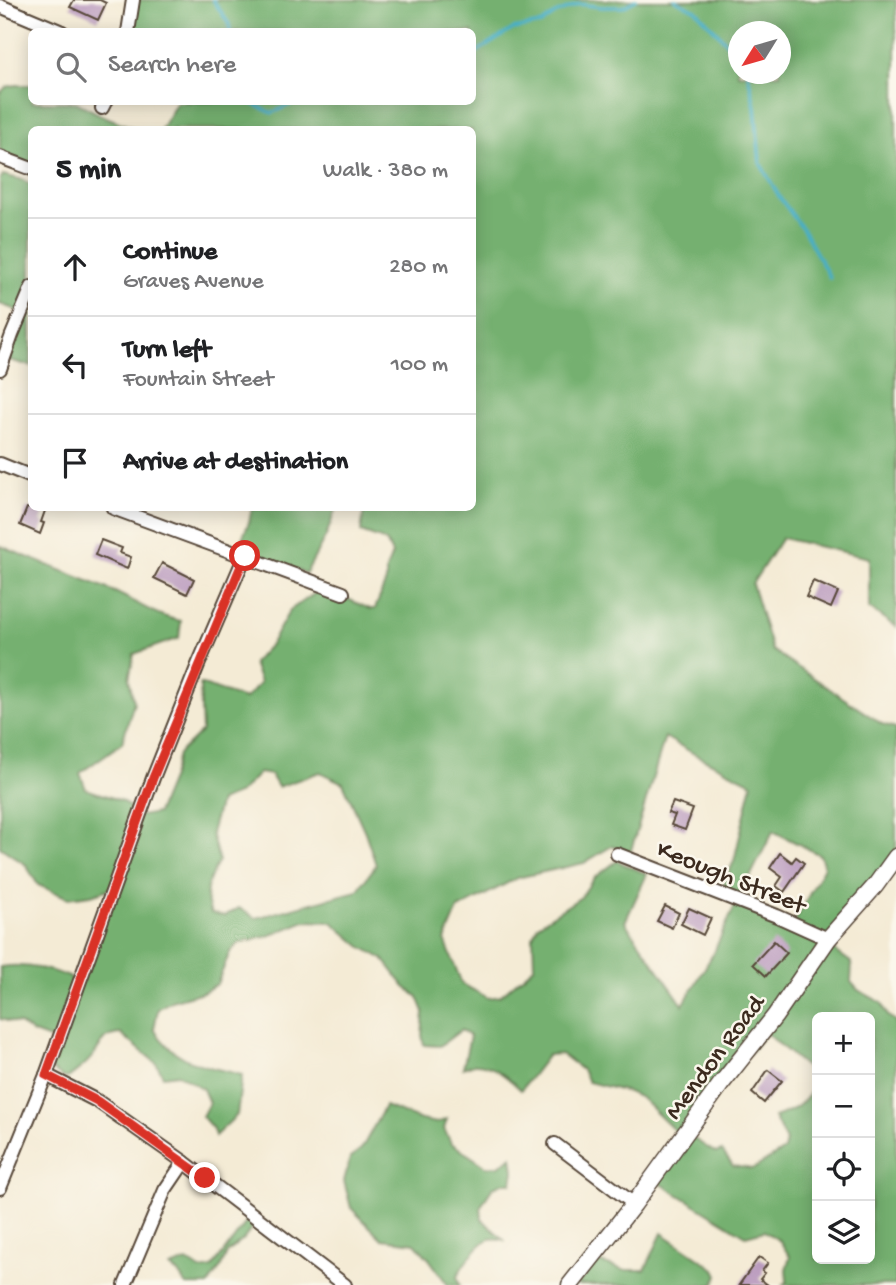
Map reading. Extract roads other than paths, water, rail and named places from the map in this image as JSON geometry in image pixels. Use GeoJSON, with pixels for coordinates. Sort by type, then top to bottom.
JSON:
{"type":"FeatureCollection","features":[{"type":"Feature","properties":{"kind":"street"},"geometry":{"type":"LineString","coordinates":[[129,28],[133,0]]}},
{"type":"Feature","properties":{"kind":"street"},"geometry":{"type":"LineString","coordinates":[[0,6],[52,28]]}},
{"type":"Feature","properties":{"kind":"street"},"geometry":{"type":"LineString","coordinates":[[0,157],[28,168]]}},
{"type":"Feature","properties":{"kind":"street"},"geometry":{"type":"LineString","coordinates":[[0,369],[28,297]]}},
{"type":"Feature","properties":{"kind":"street"},"geometry":{"type":"LineString","coordinates":[[0,464],[28,475]]}},
{"type":"Feature","properties":{"kind":"street"},"geometry":{"type":"LineString","coordinates":[[121,511],[343,593]]}},
{"type":"Feature","properties":{"kind":"street"},"geometry":{"type":"LineString","coordinates":[[0,1188],[46,1075],[153,778],[245,556]]}},
{"type":"Feature","properties":{"kind":"street","name":"Keough Street"},"geometry":{"type":"LineString","coordinates":[[617,854],[777,916],[828,939]]}},
{"type":"Feature","properties":{"kind":"street","name":"Mendon Road"},"geometry":{"type":"LineString","coordinates":[[570,1285],[775,1016],[828,939],[875,886],[896,857]]}},
{"type":"Feature","properties":{"kind":"street"},"geometry":{"type":"LineString","coordinates":[[46,1075],[97,1101],[184,1162],[345,1285]]}},
{"type":"Feature","properties":{"kind":"street"},"geometry":{"type":"LineString","coordinates":[[555,1144],[634,1204]]}},
{"type":"Feature","properties":{"kind":"street"},"geometry":{"type":"LineString","coordinates":[[125,1285],[165,1191],[184,1162]]}},
{"type":"Feature","properties":{"kind":"waterway"},"geometry":{"type":"LineString","coordinates":[[213,0],[230,28]]}},
{"type":"Feature","properties":{"kind":"waterway"},"geometry":{"type":"LineString","coordinates":[[476,52],[513,29],[541,24],[555,14],[579,4],[623,7],[636,0]]}},
{"type":"Feature","properties":{"kind":"waterway"},"geometry":{"type":"LineString","coordinates":[[675,0],[696,10],[728,44]]}},
{"type":"Feature","properties":{"kind":"waterway"},"geometry":{"type":"LineString","coordinates":[[750,84],[760,163],[780,198],[804,231],[830,278]]}},
{"type":"Feature","properties":{"kind":"waterway"},"geometry":{"type":"LineString","coordinates":[[255,105],[272,113],[289,105]]}}]}
